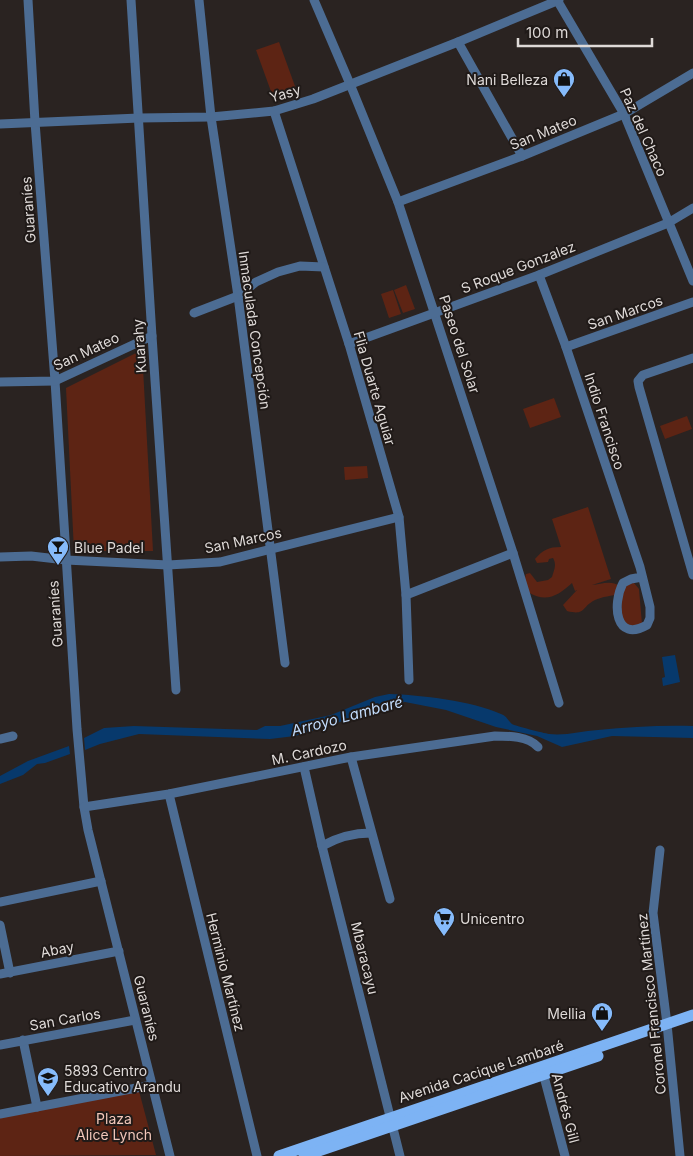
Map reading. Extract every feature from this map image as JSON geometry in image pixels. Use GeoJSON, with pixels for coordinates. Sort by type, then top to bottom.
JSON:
{"type":"FeatureCollection","features":[{"type":"Feature","properties":{"kind":"main road","name":"Avenida Cacique Lambaré"},"geometry":{"type":"LineString","coordinates":[[279,1156],[542,1071],[667,1028],[693,1016]]}},
{"type":"Feature","properties":{"kind":"main road","name":"Avenida Cacique Lambaré"},"geometry":{"type":"LineString","coordinates":[[667,1028],[693,1024]]}},
{"type":"Feature","properties":{"kind":"main road","name":"Avenida Cacique Lambaré"},"geometry":{"type":"LineString","coordinates":[[304,1156],[392,1121]]}},
{"type":"Feature","properties":{"kind":"street","name":"Guaraníes"},"geometry":{"type":"LineString","coordinates":[[28,0],[77,729],[84,808],[170,1156]]}},
{"type":"Feature","properties":{"kind":"street","name":"Kuarahy"},"geometry":{"type":"LineString","coordinates":[[131,0],[176,690]]}},
{"type":"Feature","properties":{"kind":"street","name":"Inmaculada Concepción"},"geometry":{"type":"LineString","coordinates":[[198,0],[211,117],[238,296],[285,664]]}},
{"type":"Feature","properties":{"kind":"street","name":"Paseo del Solar"},"geometry":{"type":"LineString","coordinates":[[314,0],[398,202],[436,313],[559,703]]}},
{"type":"Feature","properties":{"kind":"street","name":"Yasy"},"geometry":{"type":"LineString","coordinates":[[0,124],[211,117],[274,111],[313,99],[558,0]]}},
{"type":"Feature","properties":{"kind":"street","name":"Paz del Chaco"},"geometry":{"type":"LineString","coordinates":[[558,0],[624,114],[693,281]]}},
{"type":"Feature","properties":{"kind":"street"},"geometry":{"type":"LineString","coordinates":[[458,42],[522,156]]}},
{"type":"Feature","properties":{"kind":"street","name":"San Mateo"},"geometry":{"type":"LineString","coordinates":[[398,202],[522,156],[624,114],[693,73]]}},
{"type":"Feature","properties":{"kind":"street","name":"Flia Duarte Aguiar"},"geometry":{"type":"LineString","coordinates":[[274,111],[349,344],[399,517],[406,595],[409,680]]}},
{"type":"Feature","properties":{"kind":"street","name":"S Roque Gonzalez"},"geometry":{"type":"LineString","coordinates":[[349,344],[540,275],[668,222],[693,208]]}},
{"type":"Feature","properties":{"kind":"street"},"geometry":{"type":"LineString","coordinates":[[194,313],[238,296],[256,282],[278,272],[300,266],[324,267]]}},
{"type":"Feature","properties":{"kind":"street","name":"Indio Francisco"},"geometry":{"type":"LineString","coordinates":[[540,275],[566,347],[642,577],[650,607],[648,625],[631,631],[622,626],[617,611],[617,599],[623,583],[642,577]]}},
{"type":"Feature","properties":{"kind":"street","name":"San Marcos"},"geometry":{"type":"LineString","coordinates":[[566,347],[693,302]]}},
{"type":"Feature","properties":{"kind":"street","name":"San Mateo"},"geometry":{"type":"LineString","coordinates":[[0,382],[55,381],[152,336]]}},
{"type":"Feature","properties":{"kind":"street"},"geometry":{"type":"LineString","coordinates":[[692,572],[638,381],[643,375],[693,358]]}},
{"type":"Feature","properties":{"kind":"street","name":"San Marcos"},"geometry":{"type":"LineString","coordinates":[[0,558],[31,556],[66,560],[168,565],[220,562],[399,517]]}},
{"type":"Feature","properties":{"kind":"street"},"geometry":{"type":"LineString","coordinates":[[406,595],[513,553]]}},
{"type":"Feature","properties":{"kind":"street"},"geometry":{"type":"LineString","coordinates":[[0,739],[13,736]]}},
{"type":"Feature","properties":{"kind":"street","name":"M. Cardozo"},"geometry":{"type":"LineString","coordinates":[[84,808],[169,794],[352,757],[495,736],[512,736],[528,740],[534,742],[538,748]]}},
{"type":"Feature","properties":{"kind":"street"},"geometry":{"type":"LineString","coordinates":[[352,757],[390,899]]}},
{"type":"Feature","properties":{"kind":"street","name":"Mbaracayu"},"geometry":{"type":"LineString","coordinates":[[304,768],[400,1156]]}},
{"type":"Feature","properties":{"kind":"street","name":"Herminio Martínez"},"geometry":{"type":"LineString","coordinates":[[169,794],[257,1156]]}},
{"type":"Feature","properties":{"kind":"street"},"geometry":{"type":"LineString","coordinates":[[322,846],[338,838],[357,833],[371,833]]}},
{"type":"Feature","properties":{"kind":"street","name":"Coronel Francisco Martínez"},"geometry":{"type":"LineString","coordinates":[[660,850],[653,913],[680,1156]]}},
{"type":"Feature","properties":{"kind":"street"},"geometry":{"type":"LineString","coordinates":[[0,902],[102,881]]}},
{"type":"Feature","properties":{"kind":"street"},"geometry":{"type":"LineString","coordinates":[[0,924],[10,973]]}},
{"type":"Feature","properties":{"kind":"street","name":"Abay"},"geometry":{"type":"LineString","coordinates":[[0,974],[119,950]]}},
{"type":"Feature","properties":{"kind":"street","name":"San Carlos"},"geometry":{"type":"LineString","coordinates":[[0,1045],[135,1020]]}},
{"type":"Feature","properties":{"kind":"street"},"geometry":{"type":"LineString","coordinates":[[23,1040],[37,1107]]}},
{"type":"Feature","properties":{"kind":"street","name":"Andrés Gill"},"geometry":{"type":"LineString","coordinates":[[542,1071],[565,1156]]}},
{"type":"Feature","properties":{"kind":"street"},"geometry":{"type":"LineString","coordinates":[[0,1114],[152,1085]]}},
{"type":"Feature","properties":{"kind":"green space"},"geometry":{"type":"Polygon","coordinates":[[[279,42],[296,89],[273,97],[256,50],[279,42]]]}},
{"type":"Feature","properties":{"kind":"green space"},"geometry":{"type":"Polygon","coordinates":[[[406,285],[415,309],[403,313],[394,290],[406,285]]]}},
{"type":"Feature","properties":{"kind":"green space"},"geometry":{"type":"Polygon","coordinates":[[[393,290],[401,314],[389,318],[381,294],[393,290]]]}},
{"type":"Feature","properties":{"kind":"green space"},"geometry":{"type":"Polygon","coordinates":[[[142,350],[153,551],[74,551],[66,388],[142,350]]]}},
{"type":"Feature","properties":{"kind":"green space"},"geometry":{"type":"Polygon","coordinates":[[[554,398],[561,417],[530,428],[523,409],[554,398]]]}},
{"type":"Feature","properties":{"kind":"green space"},"geometry":{"type":"Polygon","coordinates":[[[687,416],[692,429],[665,439],[660,426],[687,416]]]}},
{"type":"Feature","properties":{"kind":"green space"},"geometry":{"type":"Polygon","coordinates":[[[367,466],[368,478],[345,480],[344,467],[367,466]]]}},
{"type":"Feature","properties":{"kind":"green space"},"geometry":{"type":"Polygon","coordinates":[[[588,507],[611,579],[592,585],[610,583],[619,586],[634,583],[639,589],[642,624],[624,627],[621,609],[622,597],[620,595],[598,599],[581,612],[573,612],[567,611],[563,605],[577,590],[575,591],[572,583],[552,596],[540,597],[528,592],[526,574],[530,573],[537,582],[548,580],[552,577],[555,565],[553,558],[549,559],[548,562],[537,563],[535,559],[546,550],[561,547],[552,519],[588,507]]]}},
{"type":"Feature","properties":{"kind":"green space","name":"Plaza Alice Lynch"},"geometry":{"type":"Polygon","coordinates":[[[139,1091],[156,1155],[0,1156],[0,1118],[139,1091]]]}},
{"type":"Feature","properties":{"kind":"water"},"geometry":{"type":"Polygon","coordinates":[[[675,655],[680,682],[663,686],[662,678],[665,677],[662,657],[675,655]]]}},
{"type":"Feature","properties":{"kind":"water","name":"Arroyo Lambaré"},"geometry":{"type":"Polygon","coordinates":[[[389,694],[431,697],[489,709],[503,715],[514,725],[549,734],[633,727],[693,726],[693,738],[612,736],[562,747],[537,736],[496,727],[446,710],[405,702],[367,710],[343,721],[295,736],[270,739],[139,734],[85,750],[84,738],[104,728],[134,726],[257,730],[265,726],[280,726],[331,715],[375,697],[389,694]]]}},
{"type":"Feature","properties":{"kind":"water"},"geometry":{"type":"Polygon","coordinates":[[[69,746],[70,754],[37,764],[23,775],[0,784],[0,776],[28,761],[69,746]]]}},
{"type":"Feature","properties":{"kind":"place","name":"Nani Belleza"},"geometry":{"type":"Point","coordinates":[564,98]}},
{"type":"Feature","properties":{"kind":"place","name":"Blue Padel"},"geometry":{"type":"Point","coordinates":[58,566]}},
{"type":"Feature","properties":{"kind":"place","name":"Unicentro"},"geometry":{"type":"Point","coordinates":[444,937]}},
{"type":"Feature","properties":{"kind":"place","name":"Mellia"},"geometry":{"type":"Point","coordinates":[602,1032]}},
{"type":"Feature","properties":{"kind":"place","name":"5893 Centro Educativo Arandu"},"geometry":{"type":"Point","coordinates":[48,1097]}}]}
